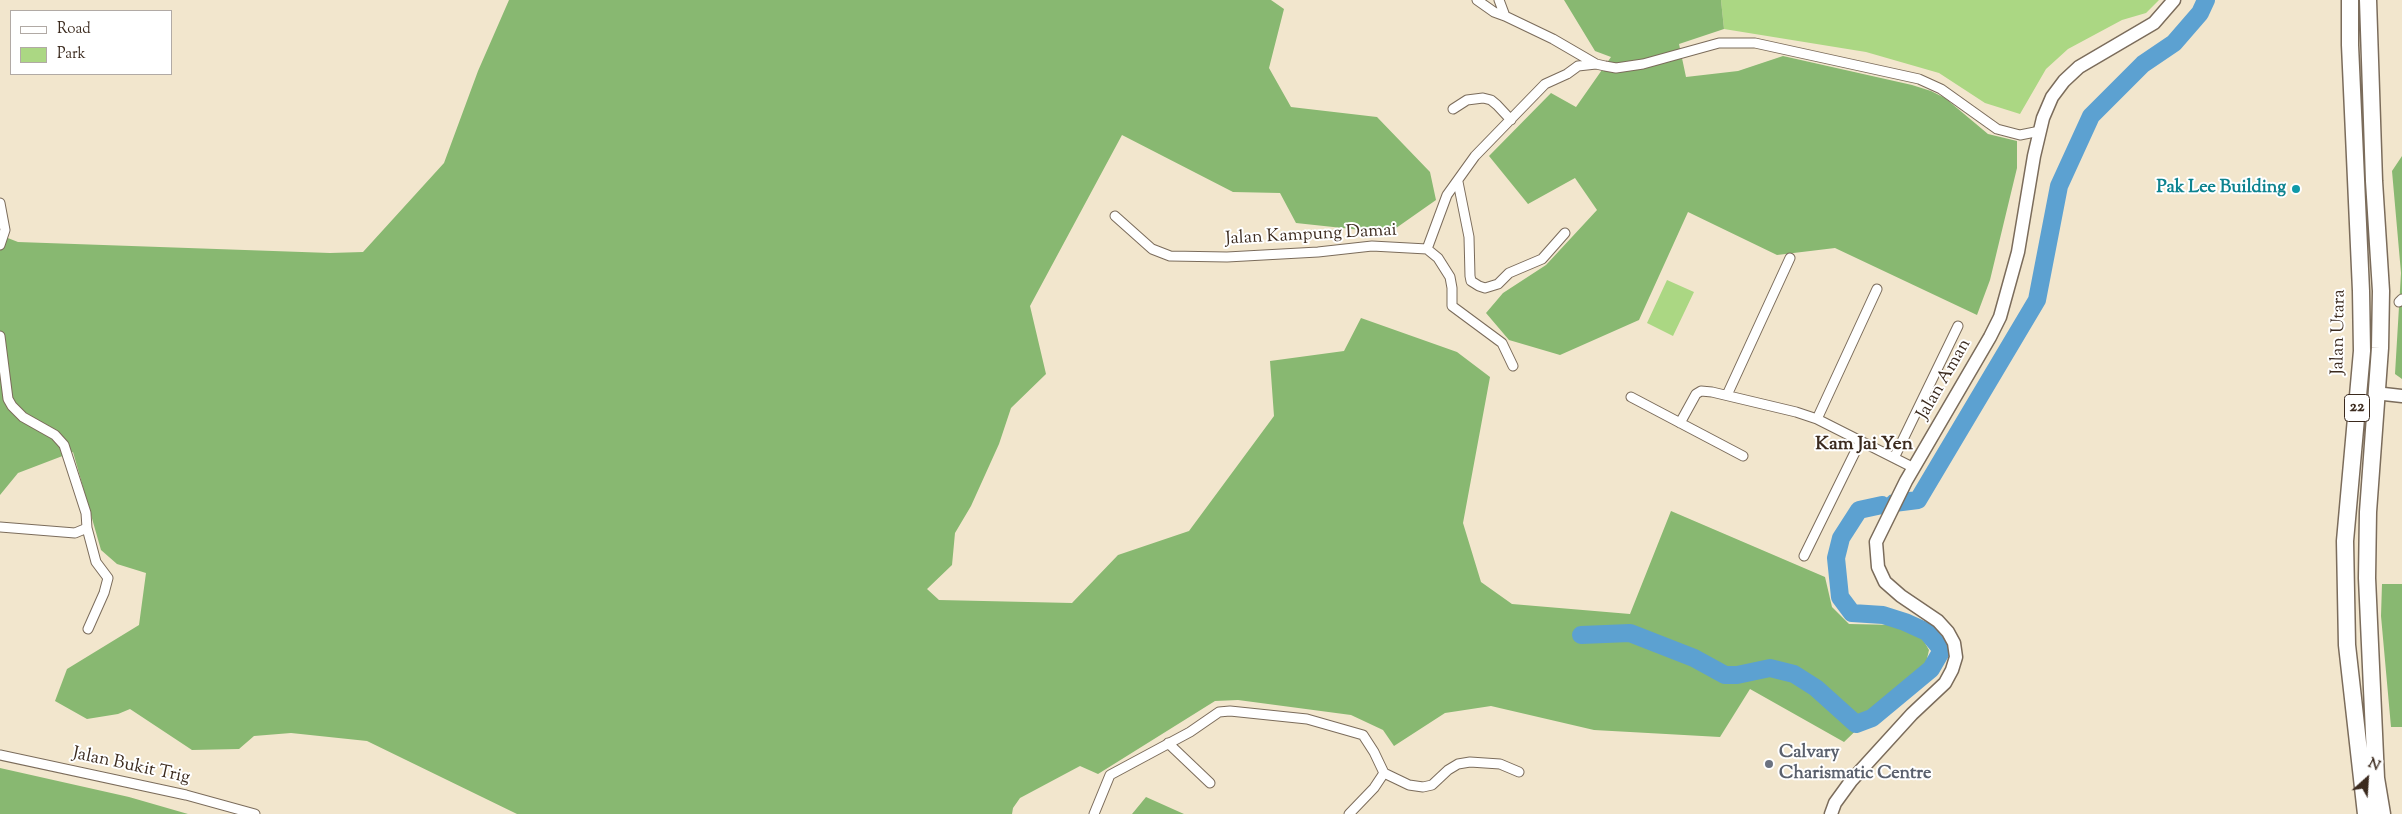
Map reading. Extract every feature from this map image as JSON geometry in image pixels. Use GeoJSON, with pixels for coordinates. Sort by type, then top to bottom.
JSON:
{"type":"FeatureCollection","features":[{"type":"Feature","properties":{"kind":"highway","name":"Jalan Utara"},"geometry":{"type":"LineString","coordinates":[[2350,0],[2350,45],[2362,352],[2345,541],[2347,645],[2366,814]]}},
{"type":"Feature","properties":{"kind":"highway","name":"22"},"geometry":{"type":"LineString","coordinates":[[2368,0],[2374,181],[2381,291],[2380,348],[2375,394],[2367,578],[2376,778],[2382,814]]}},
{"type":"Feature","properties":{"kind":"street"},"geometry":{"type":"LineString","coordinates":[[1476,0],[1494,12],[1596,64],[1616,68],[1643,64],[1719,43],[1755,43],[1919,79],[1941,89],[1997,129],[2020,135],[2040,131]]}},
{"type":"Feature","properties":{"kind":"street"},"geometry":{"type":"LineString","coordinates":[[1499,0],[1505,16]]}},
{"type":"Feature","properties":{"kind":"street","name":"Jalan Aman"},"geometry":{"type":"LineString","coordinates":[[1831,814],[1835,803],[1863,767],[1912,714],[1945,683],[1952,670],[1956,656],[1948,632],[1938,621],[1901,596],[1885,582],[1878,567],[1876,542],[1914,468],[2000,317],[2018,252],[2040,131],[2052,97],[2064,81],[2092,58],[2154,23],[2174,0]]}},
{"type":"Feature","properties":{"kind":"street"},"geometry":{"type":"LineString","coordinates":[[1514,366],[1502,343],[1452,306],[1450,277],[1438,258],[1426,249],[1447,195],[1475,156],[1545,84],[1567,74],[1578,66],[1596,64]]}},
{"type":"Feature","properties":{"kind":"street"},"geometry":{"type":"LineString","coordinates":[[1453,109],[1467,100],[1483,98],[1491,100],[1511,120]]}},
{"type":"Feature","properties":{"kind":"street"},"geometry":{"type":"LineString","coordinates":[[1458,182],[1469,237],[1471,281],[1479,286],[1485,288],[1498,284],[1509,273],[1542,259],[1565,233]]}},
{"type":"Feature","properties":{"kind":"street"},"geometry":{"type":"LineString","coordinates":[[0,204],[5,230],[0,245]]}},
{"type":"Feature","properties":{"kind":"street","name":"Jalan Kampung Damai"},"geometry":{"type":"LineString","coordinates":[[1115,216],[1152,249],[1170,256],[1236,256],[1372,246],[1426,249]]}},
{"type":"Feature","properties":{"kind":"street"},"geometry":{"type":"LineString","coordinates":[[1727,395],[1790,258]]}},
{"type":"Feature","properties":{"kind":"street"},"geometry":{"type":"LineString","coordinates":[[1816,419],[1877,289]]}},
{"type":"Feature","properties":{"kind":"street"},"geometry":{"type":"LineString","coordinates":[[1894,458],[1958,326]]}},
{"type":"Feature","properties":{"kind":"street"},"geometry":{"type":"LineString","coordinates":[[0,336],[8,399],[23,417],[55,435],[64,445],[86,513],[86,528],[96,562],[108,578],[104,593],[88,628]]}},
{"type":"Feature","properties":{"kind":"street"},"geometry":{"type":"LineString","coordinates":[[1680,422],[1696,394],[1705,391],[1727,395],[1816,419],[1914,468]]}},
{"type":"Feature","properties":{"kind":"street"},"geometry":{"type":"LineString","coordinates":[[2375,394],[2402,396]]}},
{"type":"Feature","properties":{"kind":"street"},"geometry":{"type":"LineString","coordinates":[[1630,397],[1743,456]]}},
{"type":"Feature","properties":{"kind":"street"},"geometry":{"type":"LineString","coordinates":[[1804,556],[1860,442]]}},
{"type":"Feature","properties":{"kind":"street"},"geometry":{"type":"LineString","coordinates":[[0,526],[75,533],[86,528]]}},
{"type":"Feature","properties":{"kind":"street"},"geometry":{"type":"LineString","coordinates":[[1094,814],[1110,775],[1190,732],[1219,712],[1230,711],[1307,719],[1363,735],[1384,773],[1409,785],[1423,787],[1432,784],[1453,767],[1470,762],[1500,764],[1518,772]]}},
{"type":"Feature","properties":{"kind":"street"},"geometry":{"type":"LineString","coordinates":[[1168,743],[1210,783]]}},
{"type":"Feature","properties":{"kind":"street","name":"Jalan Bukit Trig"},"geometry":{"type":"LineString","coordinates":[[0,756],[186,795],[255,814]]}},
{"type":"Feature","properties":{"kind":"street"},"geometry":{"type":"LineString","coordinates":[[1350,814],[1374,788],[1384,773]]}},
{"type":"Feature","properties":{"kind":"green space"},"geometry":{"type":"Polygon","coordinates":[[[509,0],[1271,0],[1284,9],[1269,68],[1291,107],[1377,117],[1430,172],[1436,200],[1389,233],[1296,223],[1280,193],[1233,192],[1122,135],[1030,306],[1046,374],[1011,408],[999,444],[971,506],[955,533],[952,565],[927,589],[939,600],[1072,603],[1118,555],[1189,531],[1274,416],[1270,361],[1344,351],[1361,318],[1457,352],[1490,377],[1463,523],[1481,582],[1512,604],[1630,614],[1671,511],[1825,577],[1832,607],[1849,624],[1896,625],[1922,638],[1929,650],[1926,663],[1844,742],[1750,689],[1720,737],[1594,730],[1491,706],[1445,713],[1394,746],[1383,730],[1351,715],[1238,700],[1215,701],[1098,774],[1080,766],[1020,798],[1013,808],[1012,814],[517,814],[367,741],[291,733],[254,736],[239,749],[192,750],[130,709],[118,714],[87,719],[55,701],[67,669],[139,625],[146,573],[117,564],[101,550],[73,452],[18,473],[0,495],[0,235],[18,242],[330,253],[363,252],[444,163],[478,71],[509,0]]]}},
{"type":"Feature","properties":{"kind":"green space"},"geometry":{"type":"Polygon","coordinates":[[[1564,0],[1721,0],[1724,29],[1679,44],[1686,77],[1738,71],[1783,56],[1931,91],[1945,98],[1988,134],[2017,141],[2017,168],[1990,280],[1977,315],[1835,248],[1777,255],[1688,212],[1639,320],[1560,355],[1509,340],[1486,313],[1503,293],[1546,265],[1597,210],[1575,178],[1528,204],[1489,156],[1551,93],[1576,107],[1611,57],[1595,51],[1564,0]]]}},
{"type":"Feature","properties":{"kind":"green space"},"geometry":{"type":"Polygon","coordinates":[[[1721,0],[2159,0],[2146,13],[2122,20],[2068,49],[2046,69],[2020,114],[1985,103],[1939,73],[1866,52],[1724,29],[1721,0]]]}},
{"type":"Feature","properties":{"kind":"green space"},"geometry":{"type":"Polygon","coordinates":[[[2402,156],[2402,379],[2395,374],[2401,273],[2392,171],[2402,156]]]}},
{"type":"Feature","properties":{"kind":"green space"},"geometry":{"type":"Polygon","coordinates":[[[1667,280],[1694,292],[1673,336],[1647,323],[1667,280]]]}},
{"type":"Feature","properties":{"kind":"green space"},"geometry":{"type":"Polygon","coordinates":[[[2382,584],[2402,584],[2402,727],[2391,727],[2381,616],[2382,584]]]}},
{"type":"Feature","properties":{"kind":"green space"},"geometry":{"type":"Polygon","coordinates":[[[0,768],[129,797],[188,814],[0,814],[0,768]]]}},
{"type":"Feature","properties":{"kind":"green space"},"geometry":{"type":"Polygon","coordinates":[[[1146,797],[1184,814],[1132,814],[1146,797]]]}},
{"type":"Feature","properties":{"kind":"waterway"},"geometry":{"type":"LineString","coordinates":[[1894,503],[1918,500],[2037,300],[2059,186],[2091,116],[2143,64],[2174,43],[2200,13],[2206,0]]}},
{"type":"Feature","properties":{"kind":"waterway"},"geometry":{"type":"LineString","coordinates":[[1581,635],[1630,633],[1694,658],[1725,675],[1737,675],[1770,668],[1794,674],[1816,688],[1856,724],[1872,718],[1931,669],[1942,650],[1927,632],[1883,615],[1852,613],[1840,597],[1836,558],[1841,538],[1859,510],[1882,505]]}},
{"type":"Feature","properties":{"kind":"place","name":"Pak Lee Building"},"geometry":{"type":"Point","coordinates":[2296,189]}},
{"type":"Feature","properties":{"kind":"place","name":"Calvary Charismatic Centre"},"geometry":{"type":"Point","coordinates":[1769,764]}},
{"type":"Feature","properties":{"kind":"district","name":"Kam Jai Yen"},"geometry":{"type":"Point","coordinates":[1864,446]}}]}
